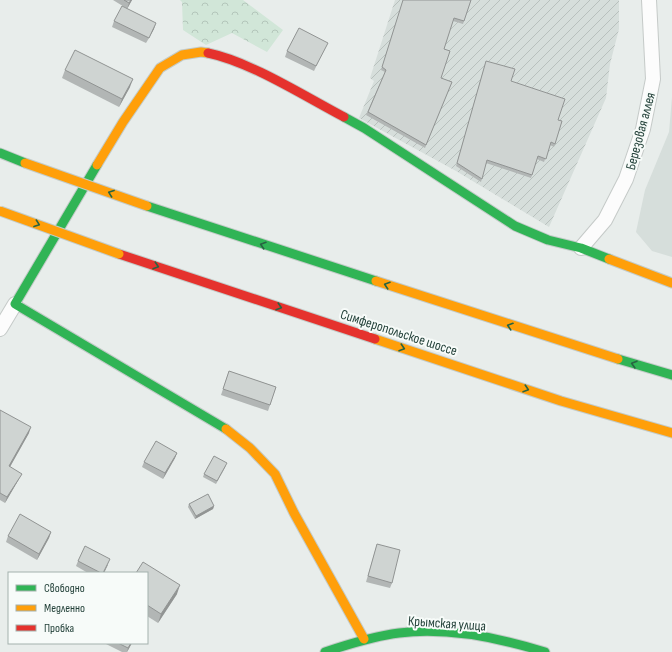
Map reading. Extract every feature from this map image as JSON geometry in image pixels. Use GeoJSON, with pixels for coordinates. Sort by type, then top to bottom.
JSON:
{"type":"FeatureCollection","features":[{"type":"Feature","properties":{"kind":"main road"},"geometry":{"type":"LineString","coordinates":[[364,639],[294,513],[275,474],[250,448],[224,428],[15,304],[123,122],[160,68],[182,55],[201,52],[221,56],[244,65],[364,128],[515,226],[548,240],[581,248],[672,283]]}},
{"type":"Feature","properties":{"kind":"main road"},"geometry":{"type":"LineString","coordinates":[[0,153],[147,206],[579,348],[672,375]]}},
{"type":"Feature","properties":{"kind":"main road","name":"Симферопольское шоссе"},"geometry":{"type":"LineString","coordinates":[[0,211],[119,254],[553,398],[672,433]]}},
{"type":"Feature","properties":{"kind":"main road","name":"Крымская улица"},"geometry":{"type":"LineString","coordinates":[[325,652],[364,639],[411,632],[464,636],[530,647],[545,652]]}},
{"type":"Feature","properties":{"kind":"street","name":"Березовая аллея"},"geometry":{"type":"LineString","coordinates":[[581,248],[605,220],[626,179],[643,129],[653,79],[649,0]]}},
{"type":"Feature","properties":{"kind":"street"},"geometry":{"type":"LineString","coordinates":[[0,329],[15,304]]}},
{"type":"Feature","properties":{"kind":"shaded area"},"geometry":{"type":"Polygon","coordinates":[[[395,0],[619,0],[619,29],[610,64],[606,98],[549,227],[456,171],[359,118],[374,81],[370,78],[395,0]]]}},
{"type":"Feature","properties":{"kind":"shaded area"},"geometry":{"type":"Polygon","coordinates":[[[672,97],[672,257],[652,251],[636,232],[645,190],[669,132],[672,97]]]}},
{"type":"Feature","properties":{"kind":"green space"},"geometry":{"type":"Polygon","coordinates":[[[180,0],[243,0],[283,30],[267,52],[232,33],[206,45],[183,30],[182,2],[180,0]]]}},
{"type":"Feature","properties":{"kind":"building"},"geometry":{"type":"Polygon","coordinates":[[[124,0],[131,0],[129,3],[124,0]]]}},
{"type":"Feature","properties":{"kind":"building"},"geometry":{"type":"Polygon","coordinates":[[[403,0],[471,0],[464,21],[454,18],[444,49],[450,51],[441,78],[452,82],[426,145],[368,112],[386,70],[382,67],[403,0]]]}},
{"type":"Feature","properties":{"kind":"building"},"geometry":{"type":"Polygon","coordinates":[[[122,6],[156,23],[149,38],[114,21],[122,6]]]}},
{"type":"Feature","properties":{"kind":"building"},"geometry":{"type":"Polygon","coordinates":[[[299,28],[328,43],[316,66],[287,51],[299,28]]]}},
{"type":"Feature","properties":{"kind":"building"},"geometry":{"type":"Polygon","coordinates":[[[75,50],[133,79],[122,99],[65,70],[75,50]]]}},
{"type":"Feature","properties":{"kind":"building"},"geometry":{"type":"Polygon","coordinates":[[[486,61],[515,69],[511,81],[565,99],[558,120],[562,121],[555,144],[551,142],[546,159],[538,156],[532,175],[487,160],[482,179],[457,163],[486,61]]]}},
{"type":"Feature","properties":{"kind":"building"},"geometry":{"type":"Polygon","coordinates":[[[229,371],[276,387],[270,405],[223,389],[229,371]]]}},
{"type":"Feature","properties":{"kind":"building"},"geometry":{"type":"Polygon","coordinates":[[[0,410],[31,427],[9,466],[22,474],[7,497],[0,493],[0,410]]]}},
{"type":"Feature","properties":{"kind":"building"},"geometry":{"type":"Polygon","coordinates":[[[156,441],[177,453],[165,473],[144,462],[156,441]]]}},
{"type":"Feature","properties":{"kind":"building"},"geometry":{"type":"Polygon","coordinates":[[[214,456],[227,463],[217,481],[204,474],[214,456]]]}},
{"type":"Feature","properties":{"kind":"building"},"geometry":{"type":"Polygon","coordinates":[[[208,494],[214,506],[196,516],[189,504],[208,494]]]}},
{"type":"Feature","properties":{"kind":"building"},"geometry":{"type":"Polygon","coordinates":[[[20,514],[51,532],[39,554],[8,536],[20,514]]]}},
{"type":"Feature","properties":{"kind":"building"},"geometry":{"type":"Polygon","coordinates":[[[377,544],[400,550],[392,583],[368,576],[377,544]]]}},
{"type":"Feature","properties":{"kind":"building"},"geometry":{"type":"Polygon","coordinates":[[[85,546],[110,559],[104,572],[99,572],[78,561],[85,546]]]}},
{"type":"Feature","properties":{"kind":"building"},"geometry":{"type":"Polygon","coordinates":[[[143,562],[180,585],[161,614],[148,606],[148,572],[137,572],[143,562]]]}},
{"type":"Feature","properties":{"kind":"building"},"geometry":{"type":"Polygon","coordinates":[[[120,644],[130,644],[128,648],[120,644]]]}},
{"type":"Feature","properties":{"kind":"traffic: fast"},"geometry":{"type":"LineString","coordinates":[[344,117],[364,128],[515,226],[548,240],[581,248],[609,259]]}},
{"type":"Feature","properties":{"kind":"traffic: fast"},"geometry":{"type":"LineString","coordinates":[[0,153],[25,163]]}},
{"type":"Feature","properties":{"kind":"traffic: fast"},"geometry":{"type":"LineString","coordinates":[[97,165],[15,304],[226,429]]}},
{"type":"Feature","properties":{"kind":"traffic: fast"},"geometry":{"type":"LineString","coordinates":[[147,206],[376,281]]}},
{"type":"Feature","properties":{"kind":"traffic: fast"},"geometry":{"type":"LineString","coordinates":[[618,359],[672,375]]}},
{"type":"Feature","properties":{"kind":"traffic: fast"},"geometry":{"type":"LineString","coordinates":[[325,652],[390,634],[436,631],[492,638],[545,652]]}},
{"type":"Feature","properties":{"kind":"traffic: slow"},"geometry":{"type":"LineString","coordinates":[[97,165],[123,122],[160,68],[182,55],[201,52],[208,53]]}},
{"type":"Feature","properties":{"kind":"traffic: slow"},"geometry":{"type":"LineString","coordinates":[[25,163],[147,206]]}},
{"type":"Feature","properties":{"kind":"traffic: slow"},"geometry":{"type":"LineString","coordinates":[[0,211],[119,254]]}},
{"type":"Feature","properties":{"kind":"traffic: slow"},"geometry":{"type":"LineString","coordinates":[[609,259],[672,283]]}},
{"type":"Feature","properties":{"kind":"traffic: slow"},"geometry":{"type":"LineString","coordinates":[[376,281],[618,359]]}},
{"type":"Feature","properties":{"kind":"traffic: slow"},"geometry":{"type":"LineString","coordinates":[[375,339],[561,401],[672,433]]}},
{"type":"Feature","properties":{"kind":"traffic: slow"},"geometry":{"type":"LineString","coordinates":[[226,429],[250,448],[275,474],[294,513],[364,639]]}},
{"type":"Feature","properties":{"kind":"traffic: jam"},"geometry":{"type":"LineString","coordinates":[[208,53],[225,57],[242,64],[295,90],[344,117]]}},
{"type":"Feature","properties":{"kind":"traffic: jam"},"geometry":{"type":"LineString","coordinates":[[119,254],[375,339]]}}]}
